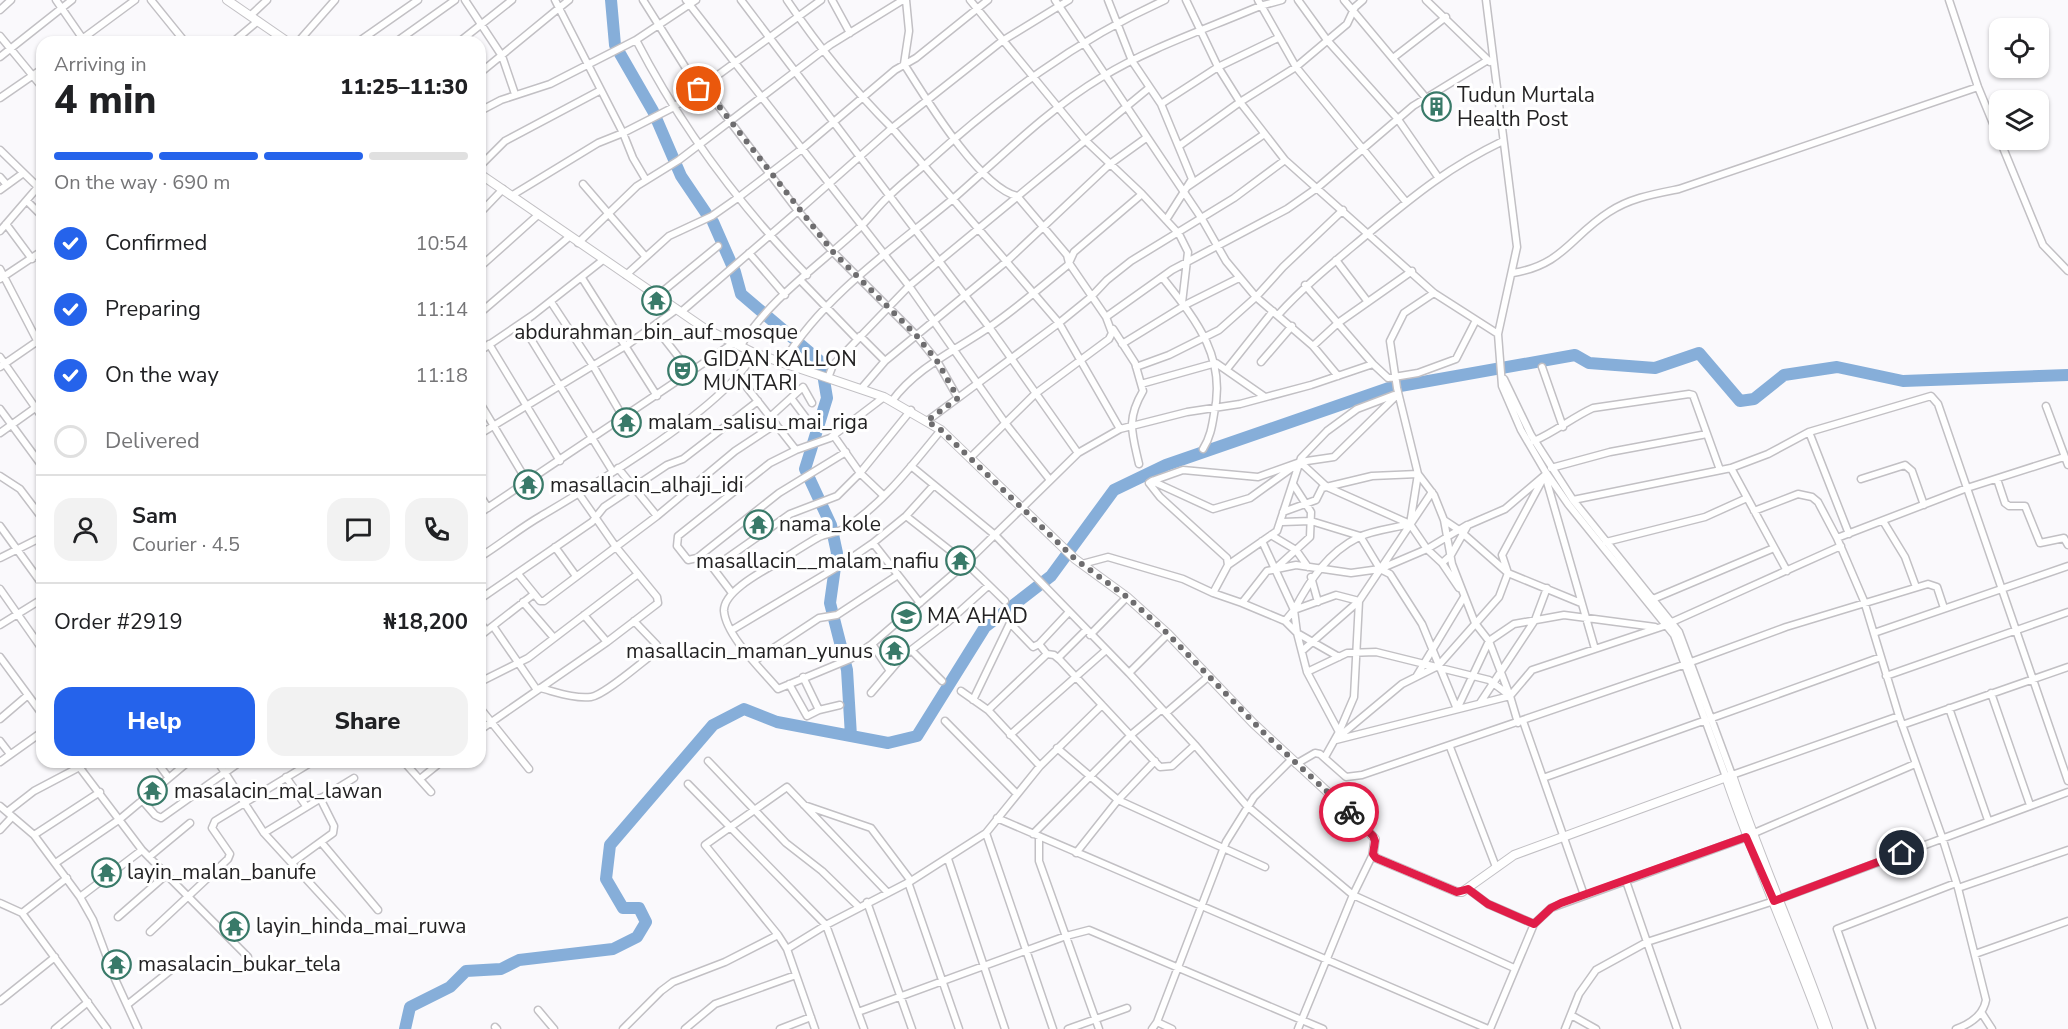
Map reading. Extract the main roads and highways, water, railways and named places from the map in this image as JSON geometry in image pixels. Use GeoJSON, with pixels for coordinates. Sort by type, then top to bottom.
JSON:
{"type":"FeatureCollection","features":[{"type":"Feature","properties":{"kind":"waterway"},"geometry":{"type":"LineString","coordinates":[[611,0],[615,45],[653,111],[681,176],[706,213]]}},
{"type":"Feature","properties":{"kind":"waterway"},"geometry":{"type":"LineString","coordinates":[[713,222],[735,272],[741,294],[821,362],[827,398],[805,469],[831,525],[837,553],[830,603],[847,670],[851,736]]}},
{"type":"Feature","properties":{"kind":"waterway"},"geometry":{"type":"LineString","coordinates":[[405,1029],[410,1007],[450,987],[466,971],[501,969],[519,960],[613,949],[637,937],[646,922],[639,908],[623,908],[606,879],[610,845],[713,725],[744,709],[777,722],[888,743],[917,736],[985,627],[1051,576],[1114,490],[1166,465],[1389,388],[1575,355],[1589,363],[1655,368],[1699,353],[1740,401],[1754,399],[1784,375],[1837,367],[1903,381],[2068,375]]}},
{"type":"Feature","properties":{"kind":"place","name":"Tudun Murtala Health Post"},"geometry":{"type":"Point","coordinates":[1436,107]}},
{"type":"Feature","properties":{"kind":"place","name":"abdurahman_bin_auf_mosque"},"geometry":{"type":"Point","coordinates":[656,301]}},
{"type":"Feature","properties":{"kind":"place","name":"GIDAN KALLON MUNTARI"},"geometry":{"type":"Point","coordinates":[682,371]}},
{"type":"Feature","properties":{"kind":"place","name":"malam_salisu_mai_riga"},"geometry":{"type":"Point","coordinates":[627,422]}},
{"type":"Feature","properties":{"kind":"place","name":"masallacin_alhaji_idi"},"geometry":{"type":"Point","coordinates":[529,485]}},
{"type":"Feature","properties":{"kind":"place","name":"nama_kole"},"geometry":{"type":"Point","coordinates":[758,524]}},
{"type":"Feature","properties":{"kind":"place","name":"masallacin__malam_nafiu"},"geometry":{"type":"Point","coordinates":[960,561]}},
{"type":"Feature","properties":{"kind":"place","name":"MA AHAD"},"geometry":{"type":"Point","coordinates":[906,616]}},
{"type":"Feature","properties":{"kind":"place","name":"masallacin_maman_yunus"},"geometry":{"type":"Point","coordinates":[894,651]}},
{"type":"Feature","properties":{"kind":"place","name":"masalacin_mal_lawan"},"geometry":{"type":"Point","coordinates":[153,791]}},
{"type":"Feature","properties":{"kind":"place","name":"layin_malan_banufe"},"geometry":{"type":"Point","coordinates":[106,872]}},
{"type":"Feature","properties":{"kind":"place","name":"layin_hinda_mai_ruwa"},"geometry":{"type":"Point","coordinates":[235,926]}},
{"type":"Feature","properties":{"kind":"place","name":"masalacin_bukar_tela"},"geometry":{"type":"Point","coordinates":[117,964]}}]}
